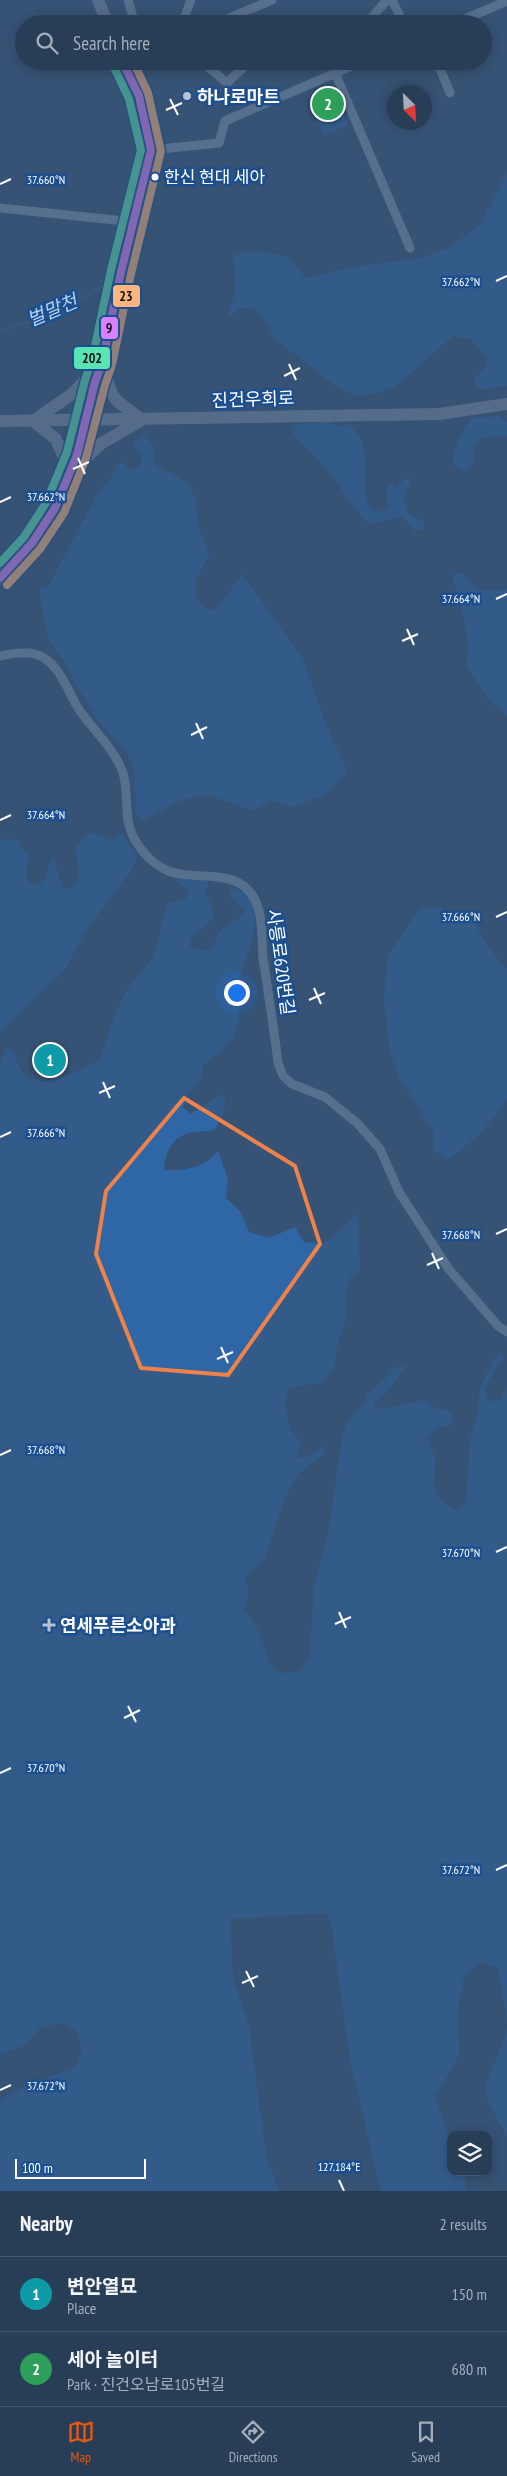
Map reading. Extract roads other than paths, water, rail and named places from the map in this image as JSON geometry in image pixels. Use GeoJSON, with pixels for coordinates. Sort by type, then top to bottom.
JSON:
{"type":"FeatureCollection","features":[{"type":"Feature","properties":{"kind":"street"},"geometry":{"type":"LineString","coordinates":[[98,0],[104,15]]}},
{"type":"Feature","properties":{"kind":"street"},"geometry":{"type":"LineString","coordinates":[[128,0],[133,15]]}},
{"type":"Feature","properties":{"kind":"street"},"geometry":{"type":"LineString","coordinates":[[185,15],[191,0]]}},
{"type":"Feature","properties":{"kind":"street"},"geometry":{"type":"LineString","coordinates":[[236,15],[272,0]]}},
{"type":"Feature","properties":{"kind":"street"},"geometry":{"type":"LineString","coordinates":[[374,15],[387,0]]}},
{"type":"Feature","properties":{"kind":"street"},"geometry":{"type":"LineString","coordinates":[[392,0],[400,15]]}},
{"type":"Feature","properties":{"kind":"street"},"geometry":{"type":"LineString","coordinates":[[474,15],[507,1]]}},
{"type":"Feature","properties":{"kind":"street"},"geometry":{"type":"LineString","coordinates":[[126,70],[139,96]]}},
{"type":"Feature","properties":{"kind":"street"},"geometry":{"type":"LineString","coordinates":[[0,578],[21,556],[43,528],[55,508],[77,455],[87,420],[151,150],[139,96],[139,70]]}},
{"type":"Feature","properties":{"kind":"street"},"geometry":{"type":"LineString","coordinates":[[212,70],[227,83],[241,70]]}},
{"type":"Feature","properties":{"kind":"street"},"geometry":{"type":"LineString","coordinates":[[151,150],[219,143],[225,120],[342,70]]}},
{"type":"Feature","properties":{"kind":"street"},"geometry":{"type":"LineString","coordinates":[[441,70],[450,93]]}},
{"type":"Feature","properties":{"kind":"street"},"geometry":{"type":"LineString","coordinates":[[335,73],[410,248]]}},
{"type":"Feature","properties":{"kind":"street"},"geometry":{"type":"LineString","coordinates":[[0,208],[134,222]]}},
{"type":"Feature","properties":{"kind":"street"},"geometry":{"type":"LineString","coordinates":[[70,472],[102,443],[142,420],[116,400],[111,392],[102,363]]}},
{"type":"Feature","properties":{"kind":"street"},"geometry":{"type":"LineString","coordinates":[[70,472],[56,439],[33,420],[72,394],[102,363]]}},
{"type":"Feature","properties":{"kind":"street","name":"진건우회로"},"geometry":{"type":"LineString","coordinates":[[0,421],[439,414],[507,404]]}},
{"type":"Feature","properties":{"kind":"street","name":"사릉로620번길"},"geometry":{"type":"LineString","coordinates":[[0,656],[17,653],[34,654],[45,659],[54,668],[79,709],[120,765],[124,778],[127,817],[134,838],[145,855],[164,869],[176,873],[223,877],[242,886],[254,897],[260,913],[263,956],[278,1063],[283,1076],[292,1084],[325,1097],[357,1123],[380,1149],[399,1192],[448,1268],[498,1326],[507,1332]]}},
{"type":"Feature","properties":{"kind":"waterway","name":"벌말천"},"geometry":{"type":"LineString","coordinates":[[0,331],[59,312],[103,286]]}},
{"type":"Feature","properties":{"kind":"place","name":"하나로마트"},"geometry":{"type":"Point","coordinates":[187,96]}},
{"type":"Feature","properties":{"kind":"place","name":"세아 놀이터"},"geometry":{"type":"Point","coordinates":[328,104]}},
{"type":"Feature","properties":{"kind":"place","name":"한신 현대 세아"},"geometry":{"type":"Point","coordinates":[155,177]}},
{"type":"Feature","properties":{"kind":"place","name":"변안열묘"},"geometry":{"type":"Point","coordinates":[50,1060]}},
{"type":"Feature","properties":{"kind":"place","name":"연세푸른소아과"},"geometry":{"type":"Point","coordinates":[49,1625]}}]}
